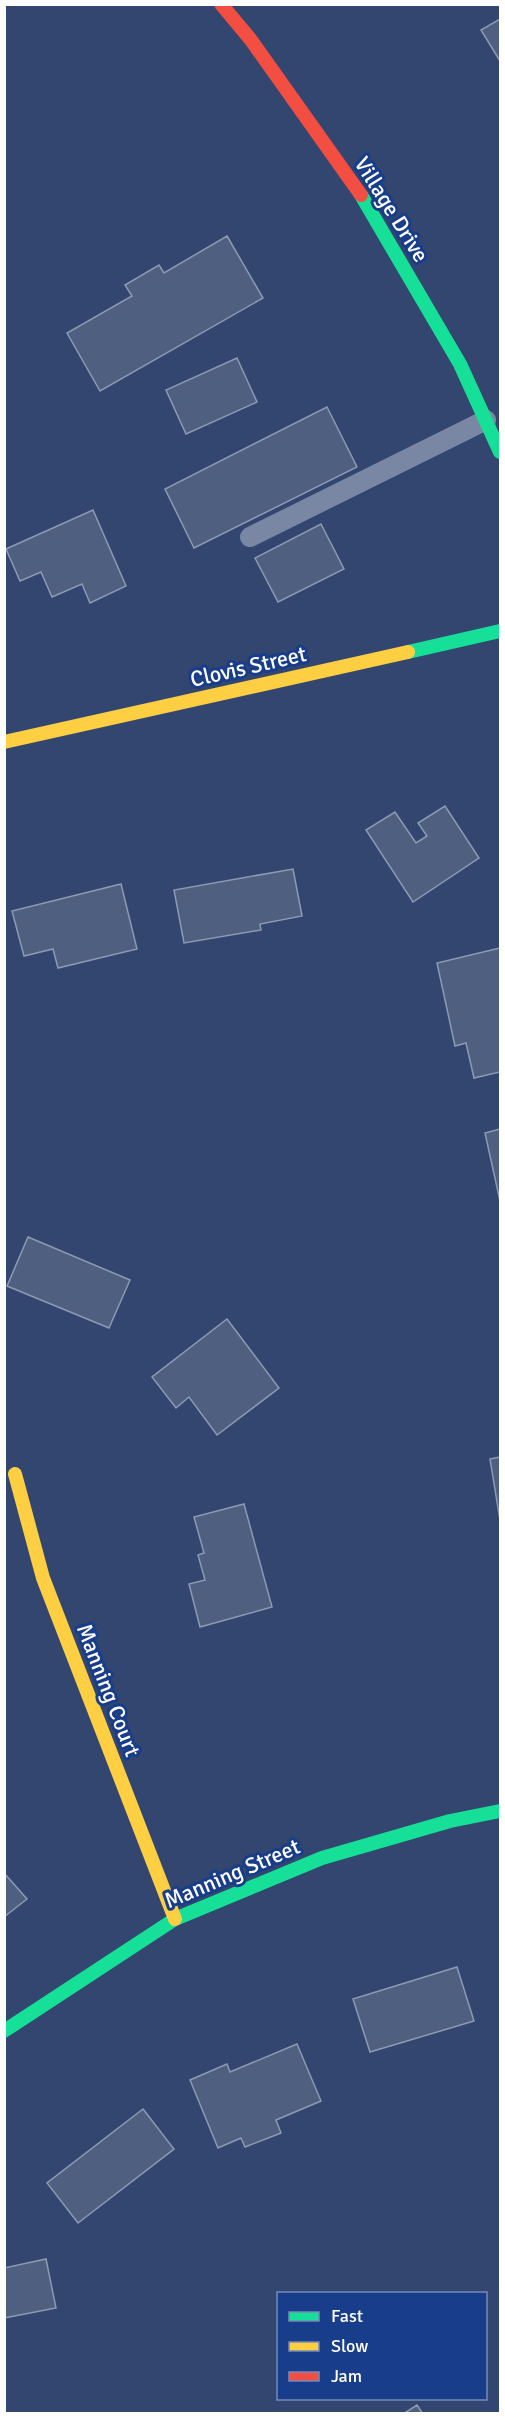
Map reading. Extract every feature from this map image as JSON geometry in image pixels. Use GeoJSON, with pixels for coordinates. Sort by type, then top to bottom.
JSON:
{"type":"FeatureCollection","features":[{"type":"Feature","properties":{"kind":"street","name":"Village Drive"},"geometry":{"type":"LineString","coordinates":[[221,4],[251,40],[362,196],[460,364],[501,452]]}},
{"type":"Feature","properties":{"kind":"street","name":"Clovis Street"},"geometry":{"type":"LineString","coordinates":[[4,742],[501,631]]}},
{"type":"Feature","properties":{"kind":"street","name":"Manning Court"},"geometry":{"type":"LineString","coordinates":[[15,1474],[43,1578],[175,1918]]}},
{"type":"Feature","properties":{"kind":"street","name":"Manning Street"},"geometry":{"type":"LineString","coordinates":[[4,2031],[175,1918],[322,1857],[450,1821],[501,1811]]}},
{"type":"Feature","properties":{"kind":"lane"},"geometry":{"type":"LineString","coordinates":[[250,537],[486,420]]}},
{"type":"Feature","properties":{"kind":"building"},"geometry":{"type":"Polygon","coordinates":[[[500,19],[500,61],[481,30],[500,19]]]}},
{"type":"Feature","properties":{"kind":"building"},"geometry":{"type":"Polygon","coordinates":[[[227,236],[263,298],[100,391],[67,333],[132,296],[125,285],[159,265],[164,273],[227,236]]]}},
{"type":"Feature","properties":{"kind":"building"},"geometry":{"type":"Polygon","coordinates":[[[237,358],[257,402],[186,434],[166,390],[237,358]]]}},
{"type":"Feature","properties":{"kind":"building"},"geometry":{"type":"Polygon","coordinates":[[[327,407],[357,467],[194,548],[165,489],[327,407]]]}},
{"type":"Feature","properties":{"kind":"building"},"geometry":{"type":"Polygon","coordinates":[[[93,510],[126,586],[90,603],[82,584],[52,597],[41,572],[20,581],[6,549],[93,510]]]}},
{"type":"Feature","properties":{"kind":"building"},"geometry":{"type":"Polygon","coordinates":[[[321,524],[344,569],[278,602],[255,558],[321,524]]]}},
{"type":"Feature","properties":{"kind":"building"},"geometry":{"type":"Polygon","coordinates":[[[445,806],[479,858],[413,902],[366,830],[395,812],[416,843],[427,836],[418,823],[445,806]]]}},
{"type":"Feature","properties":{"kind":"building"},"geometry":{"type":"Polygon","coordinates":[[[293,869],[302,916],[260,924],[261,930],[184,943],[174,890],[293,869]]]}},
{"type":"Feature","properties":{"kind":"building"},"geometry":{"type":"Polygon","coordinates":[[[121,884],[137,949],[58,968],[53,949],[24,956],[12,911],[121,884]]]}},
{"type":"Feature","properties":{"kind":"building"},"geometry":{"type":"Polygon","coordinates":[[[500,948],[500,1072],[474,1078],[466,1043],[455,1046],[437,963],[500,948]]]}},
{"type":"Feature","properties":{"kind":"building"},"geometry":{"type":"Polygon","coordinates":[[[500,1129],[500,1201],[485,1133],[500,1129]]]}},
{"type":"Feature","properties":{"kind":"building"},"geometry":{"type":"Polygon","coordinates":[[[28,1237],[130,1280],[109,1328],[7,1286],[28,1237]]]}},
{"type":"Feature","properties":{"kind":"building"},"geometry":{"type":"Polygon","coordinates":[[[227,1319],[279,1388],[217,1435],[189,1397],[176,1408],[152,1377],[227,1319]]]}},
{"type":"Feature","properties":{"kind":"building"},"geometry":{"type":"Polygon","coordinates":[[[500,1457],[500,1520],[490,1459],[500,1457]]]}},
{"type":"Feature","properties":{"kind":"building"},"geometry":{"type":"Polygon","coordinates":[[[244,1504],[272,1607],[200,1627],[189,1584],[205,1580],[198,1555],[204,1553],[194,1517],[244,1504]]]}},
{"type":"Feature","properties":{"kind":"building"},"geometry":{"type":"Polygon","coordinates":[[[4,1873],[27,1899],[4,1917],[4,1873]]]}},
{"type":"Feature","properties":{"kind":"building"},"geometry":{"type":"Polygon","coordinates":[[[457,1967],[474,2021],[370,2052],[353,1999],[457,1967]]]}},
{"type":"Feature","properties":{"kind":"building"},"geometry":{"type":"Polygon","coordinates":[[[297,2044],[321,2101],[276,2120],[281,2133],[245,2147],[241,2138],[218,2148],[190,2080],[227,2064],[230,2072],[297,2044]]]}},
{"type":"Feature","properties":{"kind":"building"},"geometry":{"type":"Polygon","coordinates":[[[143,2109],[174,2149],[78,2223],[47,2183],[143,2109]]]}},
{"type":"Feature","properties":{"kind":"building"},"geometry":{"type":"Polygon","coordinates":[[[46,2259],[56,2308],[4,2318],[4,2268],[46,2259]]]}},
{"type":"Feature","properties":{"kind":"building"},"geometry":{"type":"Polygon","coordinates":[[[417,2405],[423,2414],[403,2414],[417,2405]]]}},
{"type":"Feature","properties":{"kind":"traffic: fast"},"geometry":{"type":"LineString","coordinates":[[361,195],[460,364],[500,452]]}},
{"type":"Feature","properties":{"kind":"traffic: fast"},"geometry":{"type":"LineString","coordinates":[[408,652],[500,631]]}},
{"type":"Feature","properties":{"kind":"traffic: fast"},"geometry":{"type":"LineString","coordinates":[[4,2031],[175,1919],[322,1858],[450,1821],[500,1811]]}},
{"type":"Feature","properties":{"kind":"traffic: slow"},"geometry":{"type":"LineString","coordinates":[[4,742],[408,652]]}},
{"type":"Feature","properties":{"kind":"traffic: slow"},"geometry":{"type":"LineString","coordinates":[[15,1474],[43,1578],[175,1919]]}},
{"type":"Feature","properties":{"kind":"traffic: jam"},"geometry":{"type":"LineString","coordinates":[[221,4],[251,40],[361,195]]}}]}
